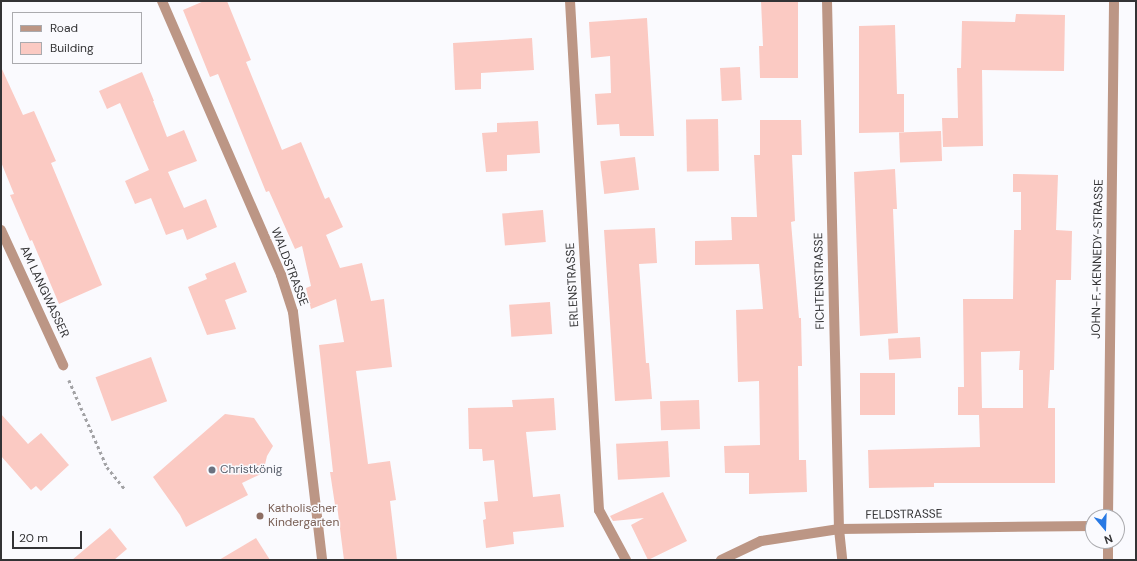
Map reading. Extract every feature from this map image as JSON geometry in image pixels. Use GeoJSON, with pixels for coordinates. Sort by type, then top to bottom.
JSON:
{"type":"FeatureCollection","features":[{"type":"Feature","properties":{"kind":"street","name":"WALDSTRASSE"},"geometry":{"type":"LineString","coordinates":[[162,1],[281,276],[293,312],[322,560]]}},
{"type":"Feature","properties":{"kind":"street","name":"ERLENSTRASSE"},"geometry":{"type":"LineString","coordinates":[[570,1],[599,510],[626,560]]}},
{"type":"Feature","properties":{"kind":"street","name":"FICHTENSTRASSE"},"geometry":{"type":"LineString","coordinates":[[827,1],[839,529],[842,560]]}},
{"type":"Feature","properties":{"kind":"street","name":"JOHN-F.-KENNEDY-STRASSE"},"geometry":{"type":"LineString","coordinates":[[1108,509],[1114,1]]}},
{"type":"Feature","properties":{"kind":"street","name":"AM LANGWASSER"},"geometry":{"type":"LineString","coordinates":[[1,230],[63,365]]}},
{"type":"Feature","properties":{"kind":"street","name":"FELDSTRASSE"},"geometry":{"type":"LineString","coordinates":[[721,560],[761,541],[839,529],[1085,526]]}},
{"type":"Feature","properties":{"kind":"street"},"geometry":{"type":"LineString","coordinates":[[1108,549],[1108,560]]}},
{"type":"Feature","properties":{"kind":"path"},"geometry":{"type":"LineString","coordinates":[[63,365],[107,467],[125,489]]}},
{"type":"Feature","properties":{"kind":"building"},"geometry":{"type":"Polygon","coordinates":[[[204,1],[227,1],[251,60],[246,62],[282,150],[301,142],[325,199],[329,197],[343,227],[326,235],[340,268],[362,263],[371,301],[384,299],[392,367],[356,371],[368,464],[390,461],[396,500],[390,501],[397,560],[344,560],[337,505],[335,505],[330,472],[333,472],[319,345],[344,342],[336,299],[311,309],[306,288],[311,286],[302,246],[295,249],[269,191],[266,192],[218,74],[210,77],[183,10],[204,1]]]}},
{"type":"Feature","properties":{"kind":"building"},"geometry":{"type":"Polygon","coordinates":[[[761,1],[798,1],[798,78],[760,78],[759,46],[763,46],[761,1]]]}},
{"type":"Feature","properties":{"kind":"building"},"geometry":{"type":"Polygon","coordinates":[[[1016,14],[1065,15],[1064,71],[982,70],[983,146],[943,147],[942,118],[958,118],[957,68],[961,68],[962,21],[1015,22],[1016,14]]]}},
{"type":"Feature","properties":{"kind":"building"},"geometry":{"type":"Polygon","coordinates":[[[647,18],[654,136],[620,136],[619,124],[597,125],[595,94],[611,93],[610,56],[591,58],[589,22],[647,18]]]}},
{"type":"Feature","properties":{"kind":"building"},"geometry":{"type":"Polygon","coordinates":[[[895,25],[897,94],[904,94],[904,132],[859,133],[859,26],[895,25]]]}},
{"type":"Feature","properties":{"kind":"building"},"geometry":{"type":"Polygon","coordinates":[[[532,38],[534,70],[481,73],[481,89],[455,90],[453,43],[532,38]]]}},
{"type":"Feature","properties":{"kind":"building"},"geometry":{"type":"Polygon","coordinates":[[[1,67],[23,115],[34,111],[56,161],[51,163],[102,285],[59,304],[32,240],[30,241],[10,195],[14,194],[1,162],[1,67]]]}},
{"type":"Feature","properties":{"kind":"building"},"geometry":{"type":"Polygon","coordinates":[[[740,67],[742,100],[722,101],[720,68],[740,67]]]}},
{"type":"Feature","properties":{"kind":"building"},"geometry":{"type":"Polygon","coordinates":[[[142,72],[167,137],[184,130],[197,161],[168,172],[184,208],[206,199],[217,227],[187,240],[183,229],[166,235],[151,198],[135,204],[125,181],[149,170],[120,103],[107,109],[99,91],[142,72]]]}},
{"type":"Feature","properties":{"kind":"building"},"geometry":{"type":"Polygon","coordinates":[[[718,119],[719,171],[687,172],[686,120],[718,119]]]}},
{"type":"Feature","properties":{"kind":"building"},"geometry":{"type":"Polygon","coordinates":[[[760,120],[801,120],[802,155],[792,155],[795,221],[791,222],[799,318],[801,318],[802,366],[798,366],[799,460],[806,460],[807,492],[749,494],[749,473],[725,473],[724,446],[760,445],[759,381],[738,382],[736,310],[763,309],[759,264],[695,265],[695,241],[732,240],[731,217],[757,217],[754,155],[760,155],[760,120]]]}},
{"type":"Feature","properties":{"kind":"building"},"geometry":{"type":"Polygon","coordinates":[[[538,121],[540,153],[507,155],[507,171],[486,172],[482,133],[497,132],[497,123],[538,121]]]}},
{"type":"Feature","properties":{"kind":"building"},"geometry":{"type":"Polygon","coordinates":[[[941,131],[942,161],[900,162],[899,132],[941,131]]]}},
{"type":"Feature","properties":{"kind":"building"},"geometry":{"type":"Polygon","coordinates":[[[635,157],[639,190],[604,194],[600,161],[635,157]]]}},
{"type":"Feature","properties":{"kind":"building"},"geometry":{"type":"Polygon","coordinates":[[[895,169],[897,209],[893,209],[898,333],[860,336],[854,172],[895,169]]]}},
{"type":"Feature","properties":{"kind":"building"},"geometry":{"type":"Polygon","coordinates":[[[1013,174],[1058,175],[1056,230],[1072,231],[1071,280],[1056,280],[1054,370],[1050,370],[1048,408],[1055,408],[1055,483],[934,483],[934,487],[869,488],[868,450],[980,447],[979,415],[958,415],[958,387],[964,387],[963,299],[1013,299],[1014,230],[1021,230],[1021,192],[1013,192],[1013,174]],[[1020,351],[981,352],[982,408],[1023,408],[1023,370],[1019,370],[1020,351]]]}},
{"type":"Feature","properties":{"kind":"building"},"geometry":{"type":"Polygon","coordinates":[[[543,210],[546,242],[505,245],[502,214],[543,210]]]}},
{"type":"Feature","properties":{"kind":"building"},"geometry":{"type":"Polygon","coordinates":[[[655,228],[657,263],[639,264],[646,363],[649,363],[652,399],[615,401],[604,230],[655,228]]]}},
{"type":"Feature","properties":{"kind":"building"},"geometry":{"type":"Polygon","coordinates":[[[235,262],[247,292],[225,300],[236,329],[207,335],[188,287],[207,279],[205,274],[235,262]]]}},
{"type":"Feature","properties":{"kind":"building"},"geometry":{"type":"Polygon","coordinates":[[[550,302],[552,334],[511,337],[509,305],[550,302]]]}},
{"type":"Feature","properties":{"kind":"building"},"geometry":{"type":"Polygon","coordinates":[[[920,337],[921,358],[889,360],[888,339],[920,337]]]}},
{"type":"Feature","properties":{"kind":"building"},"geometry":{"type":"Polygon","coordinates":[[[151,357],[167,401],[112,421],[96,377],[151,357]]]}},
{"type":"Feature","properties":{"kind":"building"},"geometry":{"type":"Polygon","coordinates":[[[860,373],[895,373],[895,415],[860,415],[860,373]]]}},
{"type":"Feature","properties":{"kind":"building"},"geometry":{"type":"Polygon","coordinates":[[[554,398],[556,430],[526,432],[533,497],[560,494],[564,527],[513,532],[514,544],[486,548],[483,520],[486,519],[484,502],[498,501],[494,460],[483,461],[482,449],[469,449],[468,408],[513,407],[512,400],[554,398]]]}},
{"type":"Feature","properties":{"kind":"building"},"geometry":{"type":"Polygon","coordinates":[[[699,400],[700,429],[661,430],[660,401],[699,400]]]}},
{"type":"Feature","properties":{"kind":"building"},"geometry":{"type":"Polygon","coordinates":[[[1,414],[28,444],[41,433],[69,465],[41,491],[36,486],[31,490],[1,456],[1,414]]]}},
{"type":"Feature","properties":{"kind":"building","name":"Christkönig"},"geometry":{"type":"Polygon","coordinates":[[[225,414],[254,418],[273,446],[267,456],[263,473],[242,483],[248,495],[186,527],[180,515],[153,477],[225,414]]]}},
{"type":"Feature","properties":{"kind":"building"},"geometry":{"type":"Polygon","coordinates":[[[668,441],[670,477],[618,480],[616,444],[668,441]]]}},
{"type":"Feature","properties":{"kind":"building"},"geometry":{"type":"Polygon","coordinates":[[[663,492],[687,541],[648,560],[631,525],[644,518],[613,521],[610,516],[663,492]]]}},
{"type":"Feature","properties":{"kind":"building"},"geometry":{"type":"Polygon","coordinates":[[[110,528],[127,549],[114,560],[72,560],[110,528]]]}},
{"type":"Feature","properties":{"kind":"building"},"geometry":{"type":"Polygon","coordinates":[[[256,538],[270,560],[219,560],[256,538]]]}},
{"type":"Feature","properties":{"kind":"place","name":"Christkönig"},"geometry":{"type":"Point","coordinates":[212,470]}},
{"type":"Feature","properties":{"kind":"place","name":"Katholischer Kindergarten"},"geometry":{"type":"Point","coordinates":[260,516]}}]}
